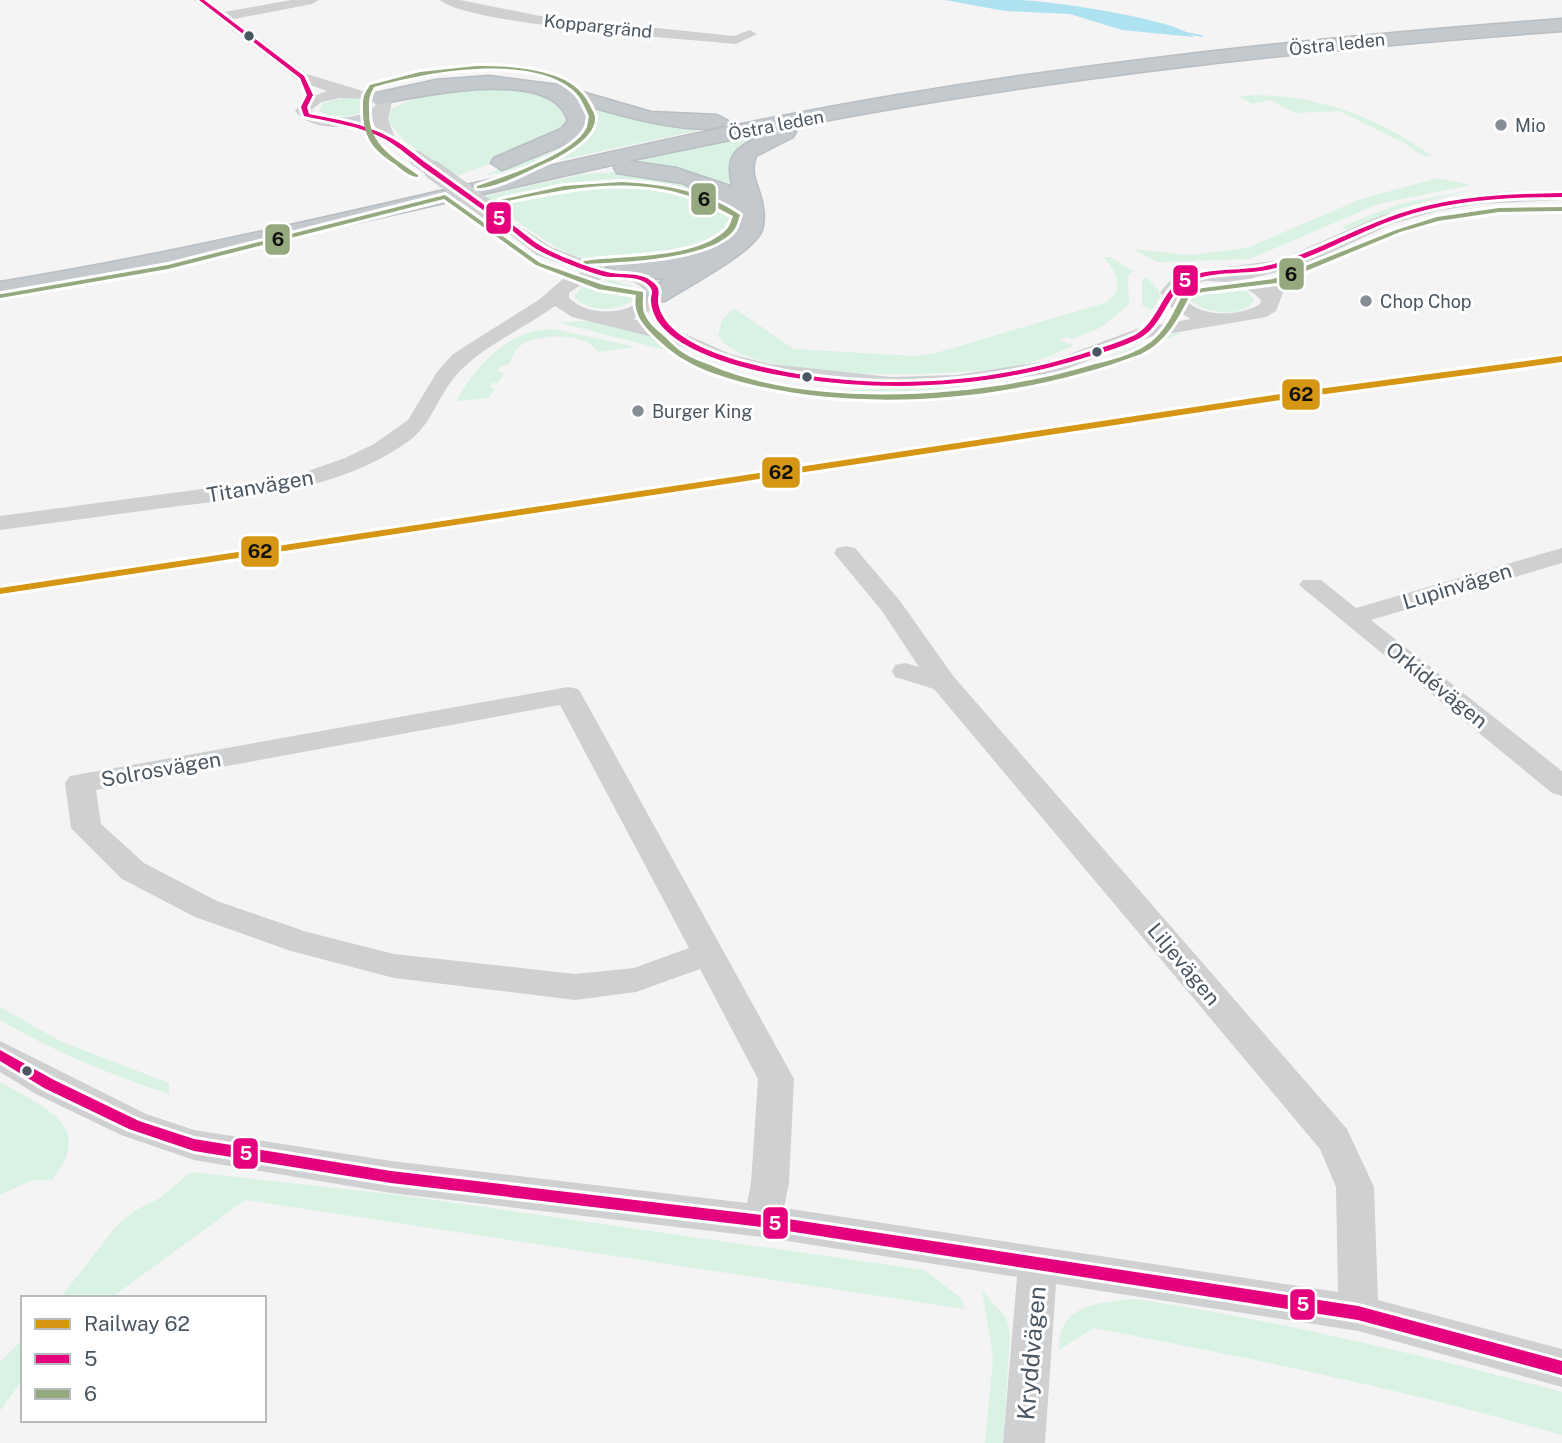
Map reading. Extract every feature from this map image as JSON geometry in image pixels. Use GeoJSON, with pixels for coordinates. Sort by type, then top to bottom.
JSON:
{"type":"FeatureCollection","features":[{"type":"Feature","properties":{"kind":"highway","name":"Östra leden"},"geometry":{"type":"LineString","coordinates":[[0,290],[744,131],[1022,83],[1248,53],[1562,24]]}},
{"type":"Feature","properties":{"kind":"highway","name":"Östra leden"},"geometry":{"type":"LineString","coordinates":[[0,282],[189,251],[527,170],[914,95],[1244,50],[1562,24]]}},
{"type":"Feature","properties":{"kind":"highway"},"geometry":{"type":"LineString","coordinates":[[380,105],[467,82],[514,83],[558,91],[623,113],[688,121],[727,121],[914,95]]}},
{"type":"Feature","properties":{"kind":"highway"},"geometry":{"type":"LineString","coordinates":[[654,298],[739,242],[750,229],[751,207],[739,169],[746,152],[761,142],[824,121],[1022,83]]}},
{"type":"Feature","properties":{"kind":"highway"},"geometry":{"type":"LineString","coordinates":[[189,251],[401,194],[536,150],[569,134],[579,121],[576,107],[558,91]]}},
{"type":"Feature","properties":{"kind":"highway"},"geometry":{"type":"LineString","coordinates":[[189,251],[273,240],[505,185],[595,170],[646,170],[688,176],[723,188],[751,207]]}},
{"type":"Feature","properties":{"kind":"highway"},"geometry":{"type":"LineString","coordinates":[[610,274],[651,272],[710,260]]}},
{"type":"Feature","properties":{"kind":"street"},"geometry":{"type":"LineString","coordinates":[[201,0],[302,77],[380,105]]}},
{"type":"Feature","properties":{"kind":"street"},"geometry":{"type":"LineString","coordinates":[[221,17],[312,0]]}},
{"type":"Feature","properties":{"kind":"street","name":"Koppargränd"},"geometry":{"type":"LineString","coordinates":[[447,0],[474,9],[540,20],[736,40],[750,34]]}},
{"type":"Feature","properties":{"kind":"street"},"geometry":{"type":"LineString","coordinates":[[302,77],[309,89],[309,103]]}},
{"type":"Feature","properties":{"kind":"street"},"geometry":{"type":"LineString","coordinates":[[351,93],[328,96],[309,103],[303,111],[306,115],[335,121],[387,138],[544,251],[610,274],[645,280],[653,285],[656,313],[676,337]]}},
{"type":"Feature","properties":{"kind":"street"},"geometry":{"type":"LineString","coordinates":[[335,121],[361,119],[380,105]]}},
{"type":"Feature","properties":{"kind":"street"},"geometry":{"type":"LineString","coordinates":[[380,105],[387,138]]}},
{"type":"Feature","properties":{"kind":"street"},"geometry":{"type":"LineString","coordinates":[[1146,332],[1149,323],[1167,308],[1174,285],[1182,281],[1247,274],[1307,257],[1395,217],[1442,203],[1499,195],[1562,195]]}},
{"type":"Feature","properties":{"kind":"street"},"geometry":{"type":"LineString","coordinates":[[544,251],[561,275],[564,306],[676,337],[723,358],[770,370],[891,383],[956,381],[1058,366],[1146,332],[1264,312],[1284,278],[1307,257]]}},
{"type":"Feature","properties":{"kind":"street","name":"Titanvägen"},"geometry":{"type":"LineString","coordinates":[[0,523],[293,484],[339,471],[383,450],[413,429],[448,371],[473,348],[580,278],[610,274]]}},
{"type":"Feature","properties":{"kind":"street"},"geometry":{"type":"LineString","coordinates":[[1214,276],[1245,281],[1266,292],[1271,299]]}},
{"type":"Feature","properties":{"kind":"street"},"geometry":{"type":"LineString","coordinates":[[1171,296],[1184,309],[1196,314],[1228,319]]}},
{"type":"Feature","properties":{"kind":"street","name":"Titanvägen"},"geometry":{"type":"LineString","coordinates":[[505,329],[632,312],[654,298]]}},
{"type":"Feature","properties":{"kind":"street","name":"Liljevägen"},"geometry":{"type":"LineString","coordinates":[[846,553],[909,630],[944,682],[1334,1140],[1355,1187],[1358,1313]]}},
{"type":"Feature","properties":{"kind":"street","name":"Lupinvägen"},"geometry":{"type":"LineString","coordinates":[[1352,617],[1562,555]]}},
{"type":"Feature","properties":{"kind":"street","name":"Orkidévägen"},"geometry":{"type":"LineString","coordinates":[[1312,585],[1562,786]]}},
{"type":"Feature","properties":{"kind":"street"},"geometry":{"type":"LineString","coordinates":[[905,671],[944,682]]}},
{"type":"Feature","properties":{"kind":"street","name":"Solrosvägen"},"geometry":{"type":"LineString","coordinates":[[710,953],[636,979],[575,987],[394,966],[302,943],[206,909],[133,871],[86,828],[80,783],[568,695],[710,953],[776,1079],[770,1183],[762,1221]]}},
{"type":"Feature","properties":{"kind":"street"},"geometry":{"type":"LineString","coordinates":[[0,1055],[49,1084],[134,1125],[194,1145],[391,1177],[762,1221],[1358,1313],[1562,1368]]}},
{"type":"Feature","properties":{"kind":"street","name":"Kryddvägen"},"geometry":{"type":"LineString","coordinates":[[1024,1443],[1038,1263]]}},
{"type":"Feature","properties":{"kind":"green space"},"geometry":{"type":"Polygon","coordinates":[[[467,88],[521,90],[557,102],[571,110],[566,129],[527,150],[456,176],[409,144],[388,119],[391,109],[422,95],[467,88]]]}},
{"type":"Feature","properties":{"kind":"green space"},"geometry":{"type":"Polygon","coordinates":[[[1239,96],[1291,98],[1341,109],[1388,129],[1432,156],[1423,156],[1404,143],[1339,111],[1295,113],[1270,100],[1252,104],[1239,96]]]}},
{"type":"Feature","properties":{"kind":"green space"},"geometry":{"type":"Polygon","coordinates":[[[344,98],[361,99],[371,106],[360,113],[346,116],[319,111],[323,103],[344,98]]]}},
{"type":"Feature","properties":{"kind":"green space"},"geometry":{"type":"Polygon","coordinates":[[[587,105],[701,124],[729,124],[483,176],[582,131],[591,117],[587,105]]]}},
{"type":"Feature","properties":{"kind":"green space"},"geometry":{"type":"Polygon","coordinates":[[[806,123],[771,133],[733,187],[699,175],[664,168],[593,166],[806,123]]]}},
{"type":"Feature","properties":{"kind":"green space"},"geometry":{"type":"Polygon","coordinates":[[[617,172],[681,180],[711,191],[724,199],[735,211],[730,232],[718,245],[679,262],[632,266],[610,264],[561,250],[483,196],[583,174],[617,172]]]}},
{"type":"Feature","properties":{"kind":"green space"},"geometry":{"type":"Polygon","coordinates":[[[1438,178],[1471,185],[1378,204],[1250,259],[1157,262],[1133,249],[1190,255],[1247,248],[1361,199],[1438,178]]]}},
{"type":"Feature","properties":{"kind":"green space"},"geometry":{"type":"Polygon","coordinates":[[[1471,190],[1398,209],[1349,230],[1341,227],[1399,204],[1471,190]]]}},
{"type":"Feature","properties":{"kind":"green space"},"geometry":{"type":"Polygon","coordinates":[[[1104,257],[1110,257],[1133,271],[1128,275],[1129,305],[1100,328],[1073,339],[1066,337],[1059,340],[1073,346],[1019,365],[947,373],[810,370],[769,363],[737,352],[718,336],[722,320],[734,308],[794,349],[914,356],[936,353],[1105,303],[1116,292],[1117,280],[1104,257]]]}},
{"type":"Feature","properties":{"kind":"green space"},"geometry":{"type":"Polygon","coordinates":[[[1147,278],[1158,289],[1160,297],[1151,311],[1142,305],[1142,279],[1147,278]]]}},
{"type":"Feature","properties":{"kind":"green space"},"geometry":{"type":"Polygon","coordinates":[[[612,280],[635,287],[639,295],[625,305],[606,309],[588,306],[574,296],[584,285],[612,280]]]}},
{"type":"Feature","properties":{"kind":"green space"},"geometry":{"type":"Polygon","coordinates":[[[1221,284],[1248,292],[1254,301],[1240,311],[1221,312],[1202,307],[1188,298],[1194,287],[1221,284]]]}},
{"type":"Feature","properties":{"kind":"green space"},"geometry":{"type":"Polygon","coordinates":[[[593,321],[651,335],[725,369],[760,379],[757,383],[716,372],[669,351],[557,322],[593,321]]]}},
{"type":"Feature","properties":{"kind":"green space"},"geometry":{"type":"Polygon","coordinates":[[[554,329],[636,347],[598,352],[592,345],[573,338],[549,337],[528,342],[515,352],[509,365],[501,365],[498,372],[504,373],[498,383],[492,383],[490,388],[495,388],[489,398],[456,401],[484,362],[508,342],[523,335],[554,329]]]}},
{"type":"Feature","properties":{"kind":"green space"},"geometry":{"type":"Polygon","coordinates":[[[1173,331],[1182,333],[1083,372],[1025,385],[948,393],[825,396],[828,390],[968,388],[1028,380],[1090,365],[1173,331]]]}},
{"type":"Feature","properties":{"kind":"green space"},"geometry":{"type":"Polygon","coordinates":[[[0,1007],[62,1042],[169,1083],[169,1094],[103,1070],[41,1042],[0,1020],[0,1007]]]}},
{"type":"Feature","properties":{"kind":"green space"},"geometry":{"type":"Polygon","coordinates":[[[0,1082],[47,1109],[66,1131],[69,1145],[64,1161],[52,1180],[32,1180],[0,1195],[0,1082]]]}},
{"type":"Feature","properties":{"kind":"green space"},"geometry":{"type":"Polygon","coordinates":[[[191,1172],[399,1195],[924,1270],[960,1297],[965,1309],[245,1200],[114,1296],[62,1296],[118,1224],[136,1210],[160,1198],[191,1172]]]}},
{"type":"Feature","properties":{"kind":"green space"},"geometry":{"type":"Polygon","coordinates":[[[982,1290],[1006,1318],[1010,1334],[1003,1443],[985,1443],[993,1358],[982,1290]]]}},
{"type":"Feature","properties":{"kind":"green space"},"geometry":{"type":"Polygon","coordinates":[[[1136,1299],[1350,1340],[1562,1392],[1562,1435],[1329,1376],[1093,1328],[1059,1350],[1060,1335],[1073,1314],[1096,1304],[1136,1299]]]}},
{"type":"Feature","properties":{"kind":"green space"},"geometry":{"type":"Polygon","coordinates":[[[21,1341],[21,1382],[0,1411],[0,1362],[21,1341]]]}},
{"type":"Feature","properties":{"kind":"water"},"geometry":{"type":"Polygon","coordinates":[[[945,0],[1021,0],[1084,7],[1164,24],[1194,37],[1122,30],[1070,14],[1005,11],[945,0]]]}},
{"type":"Feature","properties":{"kind":"waterway"},"geometry":{"type":"LineString","coordinates":[[1182,32],[1202,36]]}},
{"type":"Feature","properties":{"kind":"rail line","name":"62"},"geometry":{"type":"LineString","coordinates":[[0,591],[1267,399],[1562,359]]}},
{"type":"Feature","properties":{"kind":"transit line","name":"5"},"geometry":{"type":"LineString","coordinates":[[201,0],[302,77],[310,95],[304,107],[306,115],[349,124],[387,138],[544,251],[605,274],[641,278],[653,285],[656,292],[654,301],[660,318],[674,333],[691,345],[745,364],[794,375],[846,382],[952,382],[1004,376],[1053,365],[1099,351],[1143,333],[1155,321],[1179,284],[1194,277],[1272,267],[1395,217],[1436,206],[1498,197],[1562,195]]}},
{"type":"Feature","properties":{"kind":"transit line","name":"6"},"geometry":{"type":"LineString","coordinates":[[416,176],[392,160],[371,139],[366,120],[365,98],[372,86],[394,79],[447,70],[504,67],[555,78],[578,92],[592,116],[589,128],[580,140],[565,151],[527,170],[479,187]]}},
{"type":"Feature","properties":{"kind":"transit line","name":"6"},"geometry":{"type":"LineString","coordinates":[[503,200],[593,185],[650,185],[679,191],[737,215],[731,229],[717,240],[697,248],[647,258],[586,262]]}},
{"type":"Feature","properties":{"kind":"transit line","name":"6"},"geometry":{"type":"LineString","coordinates":[[2,296],[168,267],[445,197],[538,264],[601,287],[640,294],[641,313],[656,334],[686,358],[728,376],[778,388],[835,395],[954,394],[1011,387],[1063,376],[1139,352],[1165,332],[1187,294],[1274,281],[1398,231],[1437,219],[1499,210],[1562,209]]}},
{"type":"Feature","properties":{"kind":"transit line","name":"5"},"geometry":{"type":"LineString","coordinates":[[0,1055],[49,1084],[134,1125],[194,1145],[391,1177],[762,1221],[1358,1313],[1562,1368]]}},
{"type":"Feature","properties":{"kind":"place","name":"Mio"},"geometry":{"type":"Point","coordinates":[1501,125]}},
{"type":"Feature","properties":{"kind":"place","name":"Chop Chop"},"geometry":{"type":"Point","coordinates":[1366,301]}},
{"type":"Feature","properties":{"kind":"place","name":"Burger King"},"geometry":{"type":"Point","coordinates":[638,411]}}]}
